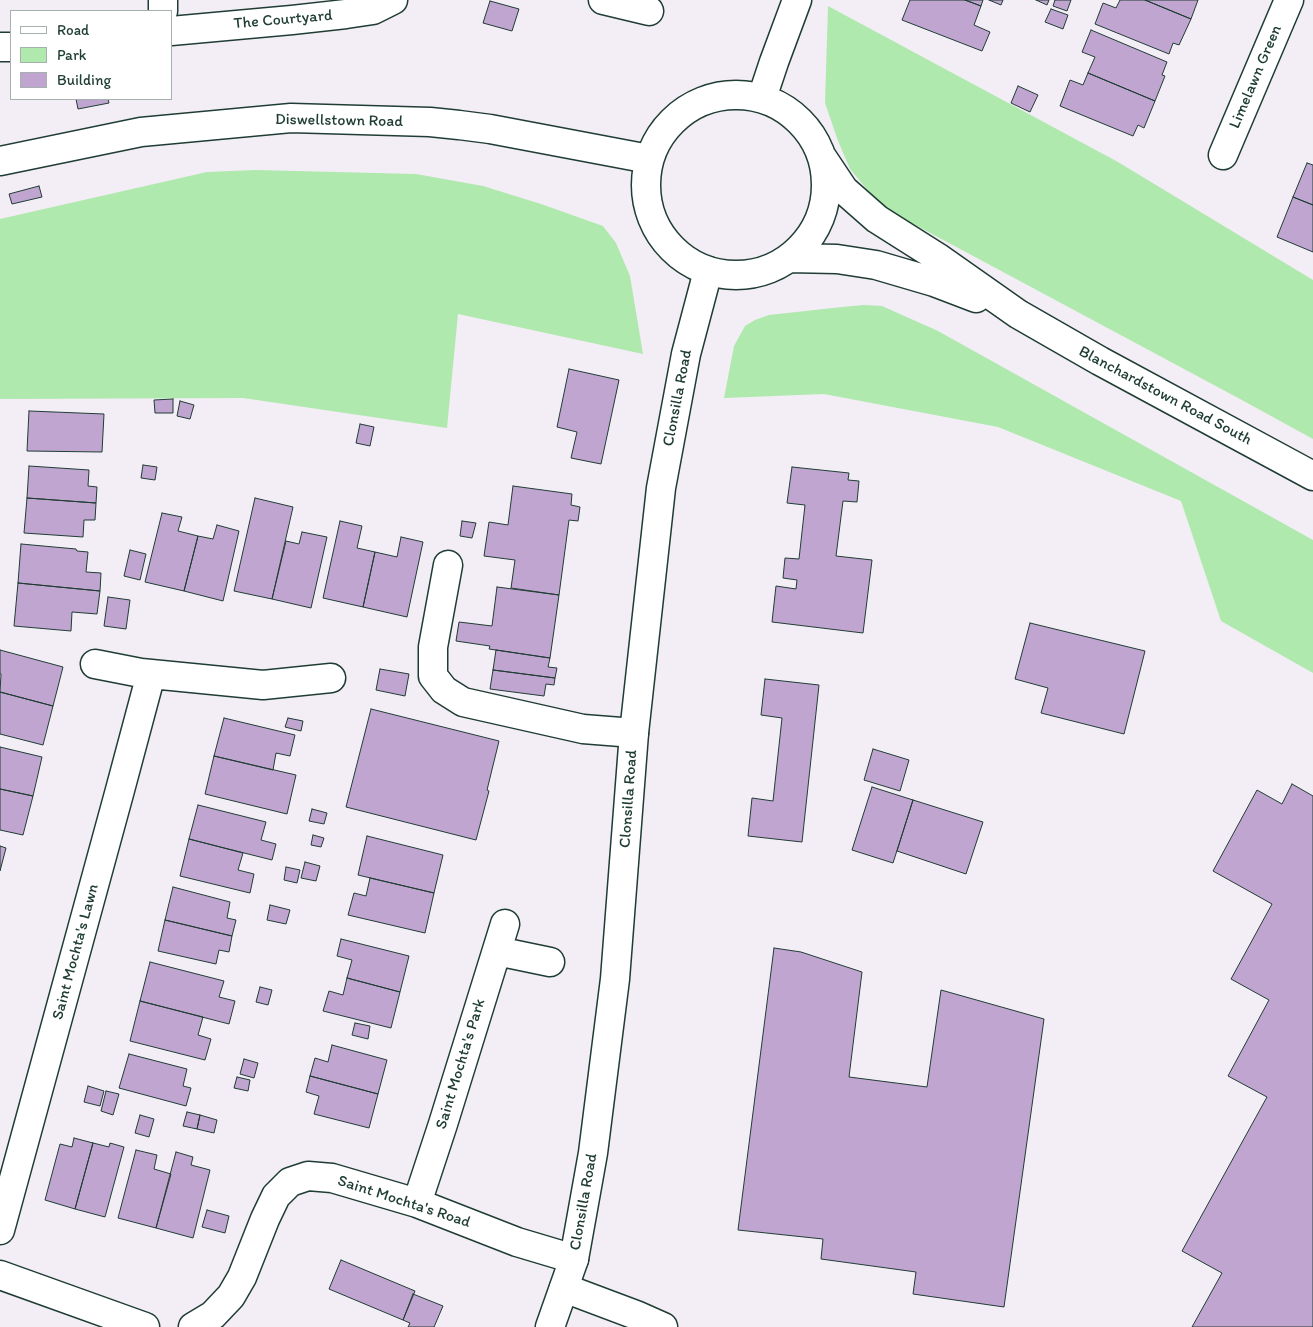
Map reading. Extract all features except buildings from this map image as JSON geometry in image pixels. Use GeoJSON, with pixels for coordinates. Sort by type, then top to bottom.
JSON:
{"type":"FeatureCollection","features":[{"type":"Feature","properties":{"kind":"street","name":"The Courtyard"},"geometry":{"type":"LineString","coordinates":[[172,30],[346,14],[373,10],[392,0]]}},
{"type":"Feature","properties":{"kind":"street"},"geometry":{"type":"LineString","coordinates":[[603,0],[649,11]]}},
{"type":"Feature","properties":{"kind":"street"},"geometry":{"type":"LineString","coordinates":[[762,98],[797,0]]}},
{"type":"Feature","properties":{"kind":"street","name":"Limelawn Green"},"geometry":{"type":"LineString","coordinates":[[1223,155],[1289,0]]}},
{"type":"Feature","properties":{"kind":"street"},"geometry":{"type":"LineString","coordinates":[[734,94],[762,98],[788,111],[809,131],[822,157],[826,185],[822,214],[809,239],[789,258],[764,271],[736,276],[708,271],[683,259],[663,239],[650,214],[645,186],[649,159],[661,133],[681,112],[706,99],[734,94]]}},
{"type":"Feature","properties":{"kind":"street","name":"Diswellstown Road"},"geometry":{"type":"LineString","coordinates":[[0,161],[141,132],[291,118],[430,122],[466,126],[649,159]]}},
{"type":"Feature","properties":{"kind":"street","name":"Blanchardstown Road South"},"geometry":{"type":"LineString","coordinates":[[822,157],[844,190],[877,219],[937,257],[1018,314],[1100,361],[1313,476]]}},
{"type":"Feature","properties":{"kind":"street","name":"Blanchardstown Road South"},"geometry":{"type":"LineString","coordinates":[[789,258],[837,259],[876,265],[934,282],[1018,314]]}},
{"type":"Feature","properties":{"kind":"street","name":"Clonsilla Road"},"geometry":{"type":"LineString","coordinates":[[550,1327],[574,1259],[593,1153],[615,979],[634,733],[661,488],[686,354],[708,271]]}},
{"type":"Feature","properties":{"kind":"street"},"geometry":{"type":"LineString","coordinates":[[448,565],[433,647],[434,676],[444,690],[463,702],[583,729],[634,733]]}},
{"type":"Feature","properties":{"kind":"street"},"geometry":{"type":"LineString","coordinates":[[95,664],[151,674],[263,685],[331,678]]}},
{"type":"Feature","properties":{"kind":"street","name":"Saint Mochta's Lawn"},"geometry":{"type":"LineString","coordinates":[[0,1230],[151,674]]}},
{"type":"Feature","properties":{"kind":"street","name":"Saint Mochta's Park"},"geometry":{"type":"LineString","coordinates":[[417,1203],[505,924]]}},
{"type":"Feature","properties":{"kind":"street"},"geometry":{"type":"LineString","coordinates":[[497,951],[550,962]]}},
{"type":"Feature","properties":{"kind":"street","name":"Saint Mochta's Road"},"geometry":{"type":"LineString","coordinates":[[192,1327],[213,1316],[231,1296],[242,1277],[265,1218],[276,1196],[290,1182],[308,1176],[332,1178],[417,1203],[517,1242],[574,1259]]}},
{"type":"Feature","properties":{"kind":"street"},"geometry":{"type":"LineString","coordinates":[[0,1275],[146,1327]]}},
{"type":"Feature","properties":{"kind":"street"},"geometry":{"type":"LineString","coordinates":[[564,1288],[663,1327]]}},
{"type":"Feature","properties":{"kind":"green space"},"geometry":{"type":"Polygon","coordinates":[[[828,6],[1118,162],[1313,280],[1313,439],[893,213],[870,193],[850,169],[825,103],[828,6]]]}},
{"type":"Feature","properties":{"kind":"green space"},"geometry":{"type":"Polygon","coordinates":[[[255,170],[416,174],[483,186],[603,226],[616,243],[630,276],[643,354],[458,314],[447,428],[243,398],[0,399],[0,219],[207,172],[255,170]]]}},
{"type":"Feature","properties":{"kind":"green space"},"geometry":{"type":"Polygon","coordinates":[[[864,305],[882,306],[938,331],[1313,540],[1313,673],[1221,621],[1181,501],[998,427],[824,394],[724,398],[734,346],[745,326],[769,315],[864,305]]]}}]}
